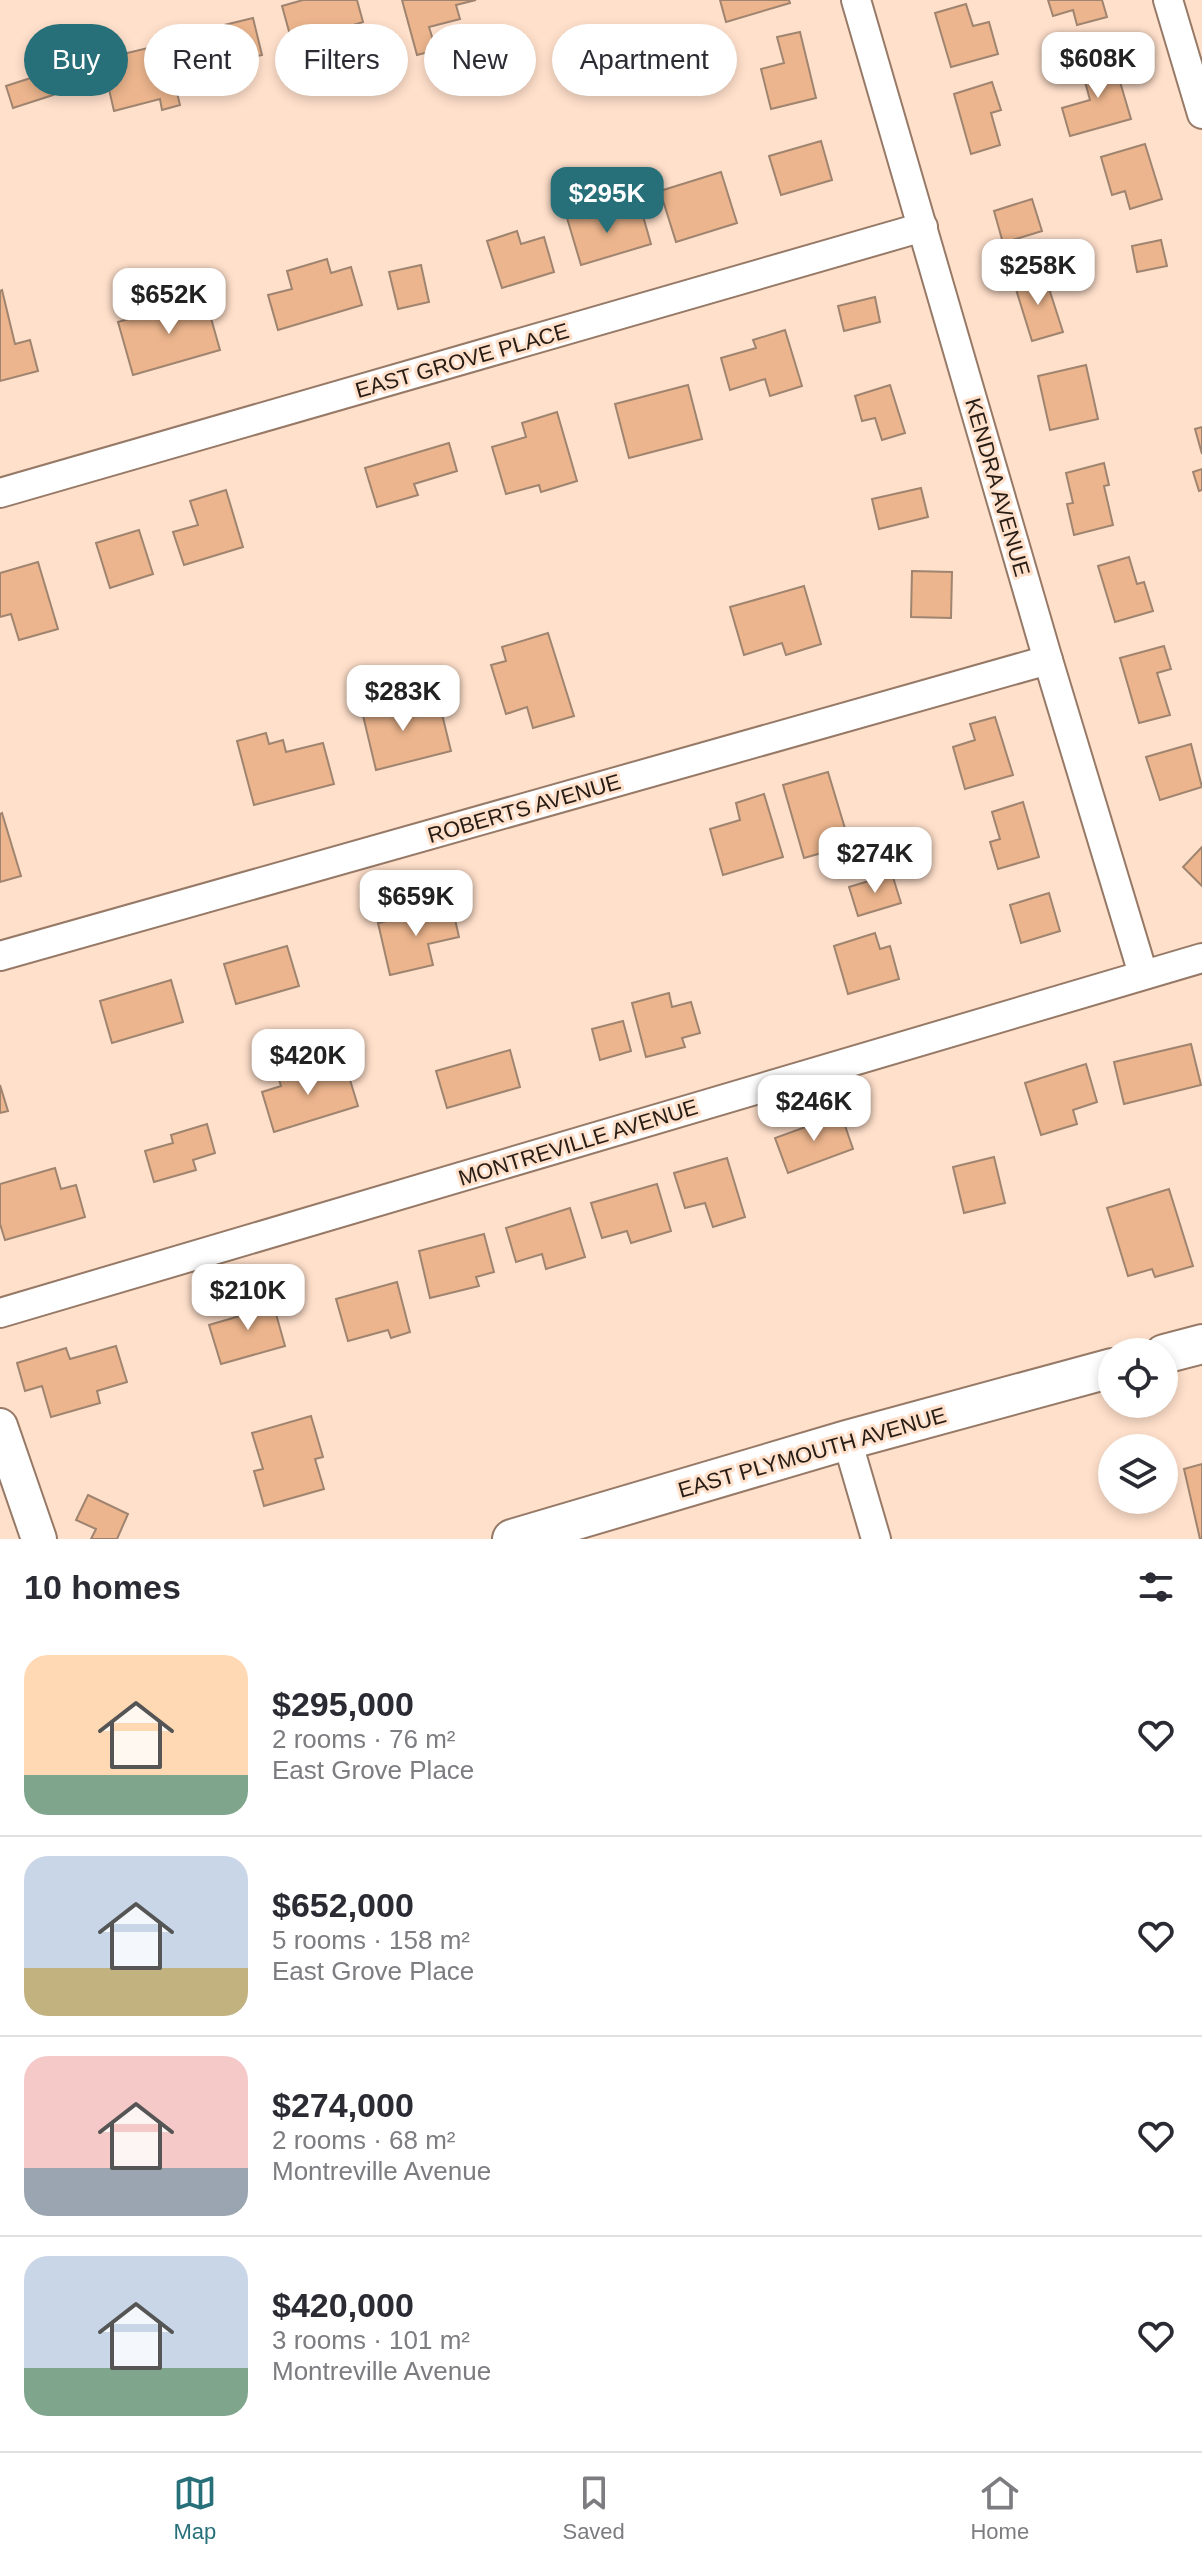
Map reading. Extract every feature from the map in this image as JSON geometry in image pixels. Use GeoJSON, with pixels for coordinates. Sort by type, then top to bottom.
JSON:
{"type":"FeatureCollection","features":[{"type":"Feature","properties":{"kind":"main road"},"geometry":{"type":"LineString","coordinates":[[1178,1350],[1202,1344]]}},
{"type":"Feature","properties":{"kind":"main road","name":"EAST PLYMOUTH AVENUE"},"geometry":{"type":"LineString","coordinates":[[512,1539],[847,1440],[1098,1372]]}},
{"type":"Feature","properties":{"kind":"street","name":"KENDRA AVENUE"},"geometry":{"type":"LineString","coordinates":[[856,0],[1143,974]]}},
{"type":"Feature","properties":{"kind":"street"},"geometry":{"type":"LineString","coordinates":[[1168,0],[1202,114]]}},
{"type":"Feature","properties":{"kind":"street","name":"EAST GROVE PLACE"},"geometry":{"type":"LineString","coordinates":[[0,493],[923,227]]}},
{"type":"Feature","properties":{"kind":"street","name":"ROBERTS AVENUE"},"geometry":{"type":"LineString","coordinates":[[0,956],[1048,660]]}},
{"type":"Feature","properties":{"kind":"street","name":"MONTREVILLE AVENUE"},"geometry":{"type":"LineString","coordinates":[[0,1313],[1202,958]]}},
{"type":"Feature","properties":{"kind":"street"},"geometry":{"type":"LineString","coordinates":[[0,1426],[39,1539]]}},
{"type":"Feature","properties":{"kind":"street"},"geometry":{"type":"LineString","coordinates":[[847,1440],[876,1539]]}},
{"type":"Feature","properties":{"kind":"building"},"geometry":{"type":"Polygon","coordinates":[[[303,0],[357,0],[363,22],[287,24],[282,6],[303,0]]]}},
{"type":"Feature","properties":{"kind":"building"},"geometry":{"type":"Polygon","coordinates":[[[402,0],[476,0],[456,5],[460,19],[424,24],[424,53],[417,55],[402,0]]]}},
{"type":"Feature","properties":{"kind":"building"},"geometry":{"type":"Polygon","coordinates":[[[720,0],[789,0],[790,3],[726,22],[720,0]]]}},
{"type":"Feature","properties":{"kind":"building"},"geometry":{"type":"Polygon","coordinates":[[[1048,0],[1102,0],[1107,17],[1077,25],[1073,10],[1053,16],[1048,0]]]}},
{"type":"Feature","properties":{"kind":"building"},"geometry":{"type":"Polygon","coordinates":[[[966,4],[973,26],[989,22],[998,54],[951,67],[935,13],[966,4]]]}},
{"type":"Feature","properties":{"kind":"building"},"geometry":{"type":"Polygon","coordinates":[[[253,18],[254,24],[228,24],[253,18]]]}},
{"type":"Feature","properties":{"kind":"building"},"geometry":{"type":"Polygon","coordinates":[[[800,32],[816,98],[771,109],[761,69],[784,63],[777,37],[800,32]]]}},
{"type":"Feature","properties":{"kind":"building"},"geometry":{"type":"Polygon","coordinates":[[[144,49],[144,96],[178,96],[180,105],[162,110],[160,99],[114,111],[111,96],[128,96],[128,53],[144,49]]]}},
{"type":"Feature","properties":{"kind":"building"},"geometry":{"type":"Polygon","coordinates":[[[1113,58],[1131,119],[1070,136],[1062,108],[1090,100],[1081,67],[1113,58]]]}},
{"type":"Feature","properties":{"kind":"building"},"geometry":{"type":"Polygon","coordinates":[[[24,80],[24,96],[50,96],[13,108],[6,86],[24,80]]]}},
{"type":"Feature","properties":{"kind":"building"},"geometry":{"type":"Polygon","coordinates":[[[992,82],[1001,110],[991,113],[1000,145],[971,154],[954,94],[992,82]]]}},
{"type":"Feature","properties":{"kind":"building"},"geometry":{"type":"Polygon","coordinates":[[[821,141],[832,180],[781,195],[769,156],[821,141]]]}},
{"type":"Feature","properties":{"kind":"building"},"geometry":{"type":"Polygon","coordinates":[[[1145,144],[1162,199],[1130,209],[1125,191],[1112,195],[1101,157],[1145,144]]]}},
{"type":"Feature","properties":{"kind":"building"},"geometry":{"type":"Polygon","coordinates":[[[721,172],[737,223],[676,242],[660,191],[721,172]]]}},
{"type":"Feature","properties":{"kind":"building"},"geometry":{"type":"Polygon","coordinates":[[[1032,199],[1042,231],[1003,243],[994,211],[1032,199]]]}},
{"type":"Feature","properties":{"kind":"building"},"geometry":{"type":"Polygon","coordinates":[[[599,209],[602,221],[641,209],[651,244],[581,265],[567,218],[599,209]]]}},
{"type":"Feature","properties":{"kind":"building"},"geometry":{"type":"Polygon","coordinates":[[[517,231],[521,244],[544,237],[554,272],[502,288],[487,241],[517,231]]]}},
{"type":"Feature","properties":{"kind":"building"},"geometry":{"type":"Polygon","coordinates":[[[1161,240],[1167,266],[1137,272],[1132,246],[1161,240]]]}},
{"type":"Feature","properties":{"kind":"building"},"geometry":{"type":"Polygon","coordinates":[[[327,259],[331,273],[351,267],[362,305],[278,330],[268,295],[292,289],[287,271],[327,259]]]}},
{"type":"Feature","properties":{"kind":"building"},"geometry":{"type":"Polygon","coordinates":[[[421,265],[429,302],[398,309],[389,272],[421,265]]]}},
{"type":"Feature","properties":{"kind":"building"},"geometry":{"type":"Polygon","coordinates":[[[1044,273],[1063,332],[1032,341],[1014,283],[1044,273]]]}},
{"type":"Feature","properties":{"kind":"building"},"geometry":{"type":"Polygon","coordinates":[[[0,291],[15,344],[30,340],[38,371],[0,381],[0,291]]]}},
{"type":"Feature","properties":{"kind":"building"},"geometry":{"type":"Polygon","coordinates":[[[205,297],[220,350],[133,375],[118,322],[205,297]]]}},
{"type":"Feature","properties":{"kind":"building"},"geometry":{"type":"Polygon","coordinates":[[[875,297],[880,322],[844,331],[838,306],[875,297]]]}},
{"type":"Feature","properties":{"kind":"building"},"geometry":{"type":"Polygon","coordinates":[[[785,330],[802,386],[770,396],[765,379],[730,390],[721,358],[756,348],[753,340],[785,330]]]}},
{"type":"Feature","properties":{"kind":"building"},"geometry":{"type":"Polygon","coordinates":[[[1086,365],[1098,419],[1050,430],[1038,376],[1086,365]]]}},
{"type":"Feature","properties":{"kind":"building"},"geometry":{"type":"Polygon","coordinates":[[[688,385],[702,439],[629,458],[615,404],[688,385]]]}},
{"type":"Feature","properties":{"kind":"building"},"geometry":{"type":"Polygon","coordinates":[[[890,385],[905,433],[882,440],[875,418],[862,421],[855,396],[890,385]]]}},
{"type":"Feature","properties":{"kind":"building"},"geometry":{"type":"Polygon","coordinates":[[[557,412],[577,481],[541,492],[539,485],[506,494],[492,447],[526,437],[522,423],[557,412]]]}},
{"type":"Feature","properties":{"kind":"building"},"geometry":{"type":"Polygon","coordinates":[[[1202,427],[1202,454],[1195,429],[1202,427]]]}},
{"type":"Feature","properties":{"kind":"building"},"geometry":{"type":"Polygon","coordinates":[[[449,443],[457,471],[414,484],[418,495],[377,507],[365,468],[449,443]]]}},
{"type":"Feature","properties":{"kind":"building"},"geometry":{"type":"Polygon","coordinates":[[[1104,463],[1109,485],[1104,486],[1113,525],[1074,535],[1067,504],[1073,503],[1066,473],[1104,463]]]}},
{"type":"Feature","properties":{"kind":"building"},"geometry":{"type":"Polygon","coordinates":[[[1202,469],[1202,490],[1199,491],[1193,472],[1202,469]]]}},
{"type":"Feature","properties":{"kind":"building"},"geometry":{"type":"Polygon","coordinates":[[[921,488],[928,517],[879,529],[872,499],[921,488]]]}},
{"type":"Feature","properties":{"kind":"building"},"geometry":{"type":"Polygon","coordinates":[[[226,490],[243,547],[184,565],[173,532],[198,525],[190,501],[226,490]]]}},
{"type":"Feature","properties":{"kind":"building"},"geometry":{"type":"Polygon","coordinates":[[[139,530],[153,574],[110,588],[96,543],[139,530]]]}},
{"type":"Feature","properties":{"kind":"building"},"geometry":{"type":"Polygon","coordinates":[[[1129,557],[1137,584],[1144,582],[1153,611],[1115,622],[1098,566],[1129,557]]]}},
{"type":"Feature","properties":{"kind":"building"},"geometry":{"type":"Polygon","coordinates":[[[38,562],[58,629],[19,640],[11,614],[0,617],[0,573],[38,562]]]}},
{"type":"Feature","properties":{"kind":"building"},"geometry":{"type":"Polygon","coordinates":[[[912,571],[952,572],[951,618],[911,617],[912,571]]]}},
{"type":"Feature","properties":{"kind":"building"},"geometry":{"type":"Polygon","coordinates":[[[804,586],[821,644],[786,655],[782,643],[744,655],[730,607],[804,586]]]}},
{"type":"Feature","properties":{"kind":"building"},"geometry":{"type":"Polygon","coordinates":[[[548,633],[574,716],[533,728],[527,707],[506,714],[491,665],[506,661],[502,647],[548,633]]]}},
{"type":"Feature","properties":{"kind":"building"},"geometry":{"type":"Polygon","coordinates":[[[1164,646],[1171,669],[1157,673],[1170,715],[1139,723],[1120,658],[1164,646]]]}},
{"type":"Feature","properties":{"kind":"building"},"geometry":{"type":"Polygon","coordinates":[[[388,696],[391,707],[414,701],[417,716],[441,710],[451,751],[376,770],[360,703],[388,696]]]}},
{"type":"Feature","properties":{"kind":"building"},"geometry":{"type":"Polygon","coordinates":[[[995,717],[1013,775],[965,789],[953,747],[975,740],[970,724],[995,717]]]}},
{"type":"Feature","properties":{"kind":"building"},"geometry":{"type":"Polygon","coordinates":[[[266,733],[269,744],[283,740],[286,752],[323,743],[334,784],[254,805],[237,741],[266,733]]]}},
{"type":"Feature","properties":{"kind":"building"},"geometry":{"type":"Polygon","coordinates":[[[1191,744],[1202,787],[1160,800],[1146,757],[1191,744]]]}},
{"type":"Feature","properties":{"kind":"building"},"geometry":{"type":"Polygon","coordinates":[[[828,772],[850,845],[804,858],[783,785],[828,772]]]}},
{"type":"Feature","properties":{"kind":"building"},"geometry":{"type":"Polygon","coordinates":[[[764,794],[783,857],[723,875],[710,829],[740,820],[736,803],[764,794]]]}},
{"type":"Feature","properties":{"kind":"building"},"geometry":{"type":"Polygon","coordinates":[[[1023,802],[1039,857],[998,869],[990,842],[1000,839],[992,812],[1023,802]]]}},
{"type":"Feature","properties":{"kind":"building"},"geometry":{"type":"Polygon","coordinates":[[[0,814],[21,876],[0,882],[0,814]]]}},
{"type":"Feature","properties":{"kind":"building"},"geometry":{"type":"Polygon","coordinates":[[[1202,847],[1202,886],[1183,867],[1202,847]]]}},
{"type":"Feature","properties":{"kind":"building"},"geometry":{"type":"Polygon","coordinates":[[[892,874],[901,903],[858,916],[849,887],[892,874]]]}},
{"type":"Feature","properties":{"kind":"building"},"geometry":{"type":"Polygon","coordinates":[[[1049,893],[1060,931],[1021,943],[1010,905],[1049,893]]]}},
{"type":"Feature","properties":{"kind":"building"},"geometry":{"type":"Polygon","coordinates":[[[452,906],[459,937],[428,944],[433,965],[390,975],[378,923],[452,906]]]}},
{"type":"Feature","properties":{"kind":"building"},"geometry":{"type":"Polygon","coordinates":[[[875,933],[880,949],[890,946],[899,979],[848,994],[834,946],[875,933]]]}},
{"type":"Feature","properties":{"kind":"building"},"geometry":{"type":"Polygon","coordinates":[[[287,946],[299,986],[236,1004],[224,964],[287,946]]]}},
{"type":"Feature","properties":{"kind":"building"},"geometry":{"type":"Polygon","coordinates":[[[171,980],[183,1022],[112,1043],[100,1001],[171,980]]]}},
{"type":"Feature","properties":{"kind":"building"},"geometry":{"type":"Polygon","coordinates":[[[669,993],[672,1007],[691,1002],[700,1033],[682,1038],[685,1047],[646,1057],[632,1003],[669,993]]]}},
{"type":"Feature","properties":{"kind":"building"},"geometry":{"type":"Polygon","coordinates":[[[623,1021],[631,1051],[600,1060],[592,1029],[623,1021]]]}},
{"type":"Feature","properties":{"kind":"building"},"geometry":{"type":"Polygon","coordinates":[[[1191,1044],[1201,1085],[1124,1104],[1114,1062],[1191,1044]]]}},
{"type":"Feature","properties":{"kind":"building"},"geometry":{"type":"Polygon","coordinates":[[[510,1050],[520,1087],[447,1108],[436,1071],[510,1050]]]}},
{"type":"Feature","properties":{"kind":"building"},"geometry":{"type":"Polygon","coordinates":[[[1086,1064],[1097,1102],[1073,1110],[1077,1124],[1041,1135],[1025,1083],[1086,1064]]]}},
{"type":"Feature","properties":{"kind":"building"},"geometry":{"type":"Polygon","coordinates":[[[299,1066],[303,1079],[346,1067],[358,1106],[274,1132],[262,1092],[281,1086],[277,1073],[299,1066]]]}},
{"type":"Feature","properties":{"kind":"building"},"geometry":{"type":"Polygon","coordinates":[[[0,1085],[8,1111],[0,1113],[0,1085]]]}},
{"type":"Feature","properties":{"kind":"building"},"geometry":{"type":"Polygon","coordinates":[[[841,1114],[853,1149],[788,1173],[775,1138],[841,1114]]]}},
{"type":"Feature","properties":{"kind":"building"},"geometry":{"type":"Polygon","coordinates":[[[207,1124],[215,1153],[193,1160],[196,1170],[154,1182],[145,1151],[173,1143],[171,1135],[207,1124]]]}},
{"type":"Feature","properties":{"kind":"building"},"geometry":{"type":"Polygon","coordinates":[[[994,1157],[1005,1203],[964,1213],[953,1167],[994,1157]]]}},
{"type":"Feature","properties":{"kind":"building"},"geometry":{"type":"Polygon","coordinates":[[[727,1158],[745,1217],[713,1227],[705,1203],[685,1208],[674,1173],[727,1158]]]}},
{"type":"Feature","properties":{"kind":"building"},"geometry":{"type":"Polygon","coordinates":[[[55,1168],[61,1189],[76,1185],[85,1217],[5,1240],[0,1224],[0,1184],[55,1168]]]}},
{"type":"Feature","properties":{"kind":"building"},"geometry":{"type":"Polygon","coordinates":[[[657,1184],[671,1231],[631,1243],[627,1231],[602,1238],[591,1203],[657,1184]]]}},
{"type":"Feature","properties":{"kind":"building"},"geometry":{"type":"Polygon","coordinates":[[[1169,1189],[1193,1266],[1155,1277],[1152,1269],[1128,1276],[1107,1208],[1169,1189]]]}},
{"type":"Feature","properties":{"kind":"building"},"geometry":{"type":"Polygon","coordinates":[[[570,1208],[585,1257],[546,1269],[542,1254],[516,1262],[506,1228],[570,1208]]]}},
{"type":"Feature","properties":{"kind":"building"},"geometry":{"type":"Polygon","coordinates":[[[484,1234],[494,1272],[476,1277],[479,1286],[430,1298],[419,1251],[484,1234]]]}},
{"type":"Feature","properties":{"kind":"building"},"geometry":{"type":"Polygon","coordinates":[[[397,1282],[410,1332],[391,1338],[388,1330],[348,1341],[336,1299],[397,1282]]]}},
{"type":"Feature","properties":{"kind":"building"},"geometry":{"type":"Polygon","coordinates":[[[271,1296],[285,1346],[221,1364],[209,1325],[243,1315],[240,1305],[271,1296]]]}},
{"type":"Feature","properties":{"kind":"building"},"geometry":{"type":"Polygon","coordinates":[[[116,1346],[127,1382],[97,1391],[100,1403],[51,1417],[42,1386],[25,1391],[17,1363],[66,1348],[70,1359],[116,1346]]]}},
{"type":"Feature","properties":{"kind":"building"},"geometry":{"type":"Polygon","coordinates":[[[311,1416],[323,1457],[315,1459],[324,1489],[264,1506],[254,1471],[263,1469],[252,1433],[311,1416]]]}},
{"type":"Feature","properties":{"kind":"building"},"geometry":{"type":"Polygon","coordinates":[[[1202,1464],[1202,1539],[1200,1539],[1184,1469],[1202,1464]]]}},
{"type":"Feature","properties":{"kind":"building"},"geometry":{"type":"Polygon","coordinates":[[[88,1495],[128,1514],[117,1539],[91,1539],[96,1529],[76,1520],[88,1495]]]}}]}
